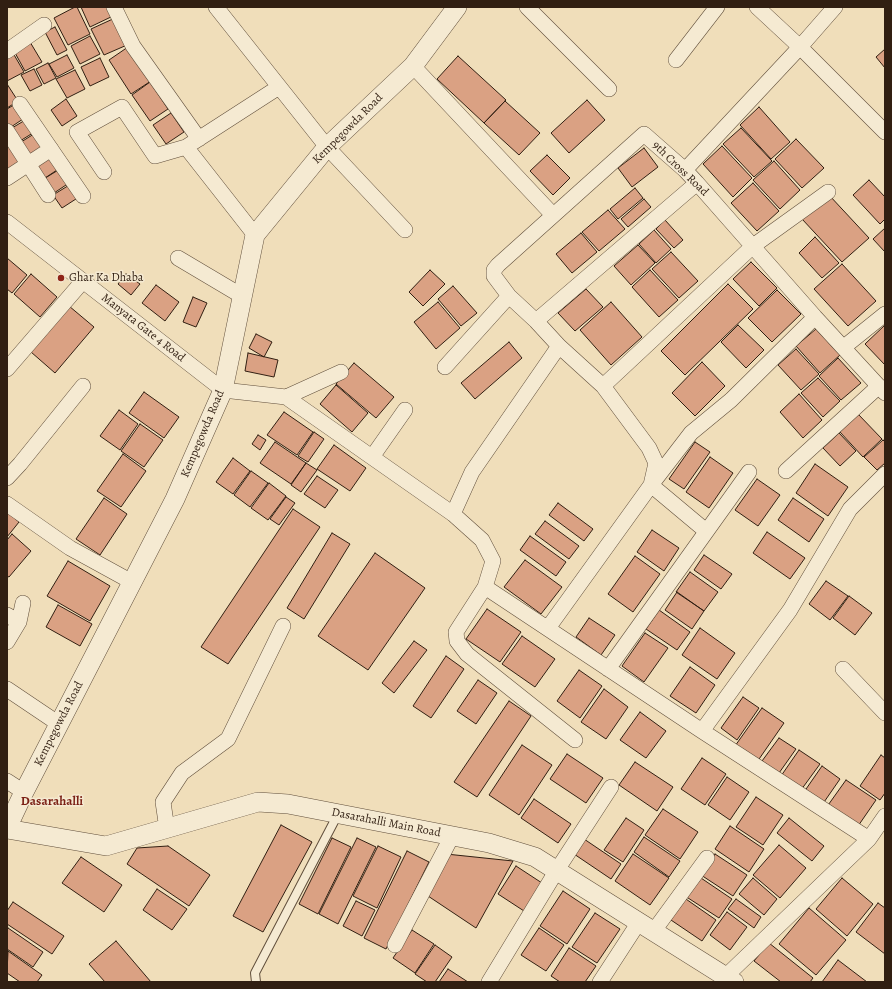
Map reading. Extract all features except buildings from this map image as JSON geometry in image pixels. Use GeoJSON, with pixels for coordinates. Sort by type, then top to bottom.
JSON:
{"type":"FeatureCollection","features":[{"type":"Feature","properties":{"kind":"street"},"geometry":{"type":"LineString","coordinates":[[114,7],[133,46],[199,139]]}},
{"type":"Feature","properties":{"kind":"street"},"geometry":{"type":"LineString","coordinates":[[216,7],[327,147],[405,230]]}},
{"type":"Feature","properties":{"kind":"street","name":"Kempegowda Road"},"geometry":{"type":"LineString","coordinates":[[7,828],[24,792],[175,499],[223,390],[255,235],[327,147],[413,66],[456,7]]}},
{"type":"Feature","properties":{"kind":"street"},"geometry":{"type":"LineString","coordinates":[[527,7],[609,88]]}},
{"type":"Feature","properties":{"kind":"street"},"geometry":{"type":"LineString","coordinates":[[676,60],[717,7]]}},
{"type":"Feature","properties":{"kind":"street"},"geometry":{"type":"LineString","coordinates":[[756,7],[800,47],[885,132]]}},
{"type":"Feature","properties":{"kind":"street"},"geometry":{"type":"LineString","coordinates":[[685,170],[800,47],[835,7]]}},
{"type":"Feature","properties":{"kind":"street"},"geometry":{"type":"LineString","coordinates":[[7,51],[44,25]]}},
{"type":"Feature","properties":{"kind":"street"},"geometry":{"type":"LineString","coordinates":[[413,66],[553,215],[498,265],[494,270],[494,276],[509,296],[536,321],[559,346],[603,386],[649,448],[656,463],[651,485]]}},
{"type":"Feature","properties":{"kind":"street"},"geometry":{"type":"LineString","coordinates":[[104,172],[77,132],[122,107],[155,156],[186,147],[279,87]]}},
{"type":"Feature","properties":{"kind":"street"},"geometry":{"type":"LineString","coordinates":[[20,104],[83,196]]}},
{"type":"Feature","properties":{"kind":"street"},"geometry":{"type":"LineString","coordinates":[[7,131],[48,195]]}},
{"type":"Feature","properties":{"kind":"street","name":"9th Cross Road"},"geometry":{"type":"LineString","coordinates":[[553,215],[644,134],[685,170],[815,317],[882,390]]}},
{"type":"Feature","properties":{"kind":"street"},"geometry":{"type":"LineString","coordinates":[[186,147],[255,235]]}},
{"type":"Feature","properties":{"kind":"street"},"geometry":{"type":"LineString","coordinates":[[7,178],[51,149]]}},
{"type":"Feature","properties":{"kind":"street"},"geometry":{"type":"LineString","coordinates":[[536,321],[697,183]]}},
{"type":"Feature","properties":{"kind":"street"},"geometry":{"type":"LineString","coordinates":[[603,386],[753,246],[828,192]]}},
{"type":"Feature","properties":{"kind":"street","name":"Manyata Gate 4 Road"},"geometry":{"type":"LineString","coordinates":[[7,222],[223,390]]}},
{"type":"Feature","properties":{"kind":"street"},"geometry":{"type":"LineString","coordinates":[[178,258],[242,296]]}},
{"type":"Feature","properties":{"kind":"street"},"geometry":{"type":"LineString","coordinates":[[7,369],[83,281]]}},
{"type":"Feature","properties":{"kind":"street"},"geometry":{"type":"LineString","coordinates":[[445,367],[509,296]]}},
{"type":"Feature","properties":{"kind":"street"},"geometry":{"type":"LineString","coordinates":[[844,347],[885,314]]}},
{"type":"Feature","properties":{"kind":"street"},"geometry":{"type":"LineString","coordinates":[[548,628],[651,485],[691,433],[731,400],[815,317]]}},
{"type":"Feature","properties":{"kind":"street"},"geometry":{"type":"LineString","coordinates":[[453,514],[472,472],[559,346]]}},
{"type":"Feature","properties":{"kind":"street"},"geometry":{"type":"LineString","coordinates":[[286,397],[341,372]]}},
{"type":"Feature","properties":{"kind":"street"},"geometry":{"type":"LineString","coordinates":[[7,478],[83,386]]}},
{"type":"Feature","properties":{"kind":"street"},"geometry":{"type":"LineString","coordinates":[[223,390],[286,397],[453,514],[482,540],[493,562],[485,587],[456,632],[457,641],[467,654],[575,740]]}},
{"type":"Feature","properties":{"kind":"street"},"geometry":{"type":"LineString","coordinates":[[786,471],[882,390]]}},
{"type":"Feature","properties":{"kind":"street"},"geometry":{"type":"LineString","coordinates":[[372,457],[405,410]]}},
{"type":"Feature","properties":{"kind":"street"},"geometry":{"type":"LineString","coordinates":[[608,669],[749,472]]}},
{"type":"Feature","properties":{"kind":"street"},"geometry":{"type":"LineString","coordinates":[[702,731],[790,610],[850,509],[885,474]]}},
{"type":"Feature","properties":{"kind":"street"},"geometry":{"type":"LineString","coordinates":[[651,485],[706,531]]}},
{"type":"Feature","properties":{"kind":"street"},"geometry":{"type":"LineString","coordinates":[[7,504],[70,548],[132,582]]}},
{"type":"Feature","properties":{"kind":"street"},"geometry":{"type":"LineString","coordinates":[[485,587],[702,731],[869,838]]}},
{"type":"Feature","properties":{"kind":"street"},"geometry":{"type":"LineString","coordinates":[[7,642],[13,618],[23,603]]}},
{"type":"Feature","properties":{"kind":"street"},"geometry":{"type":"LineString","coordinates":[[167,829],[163,802],[182,773],[228,739],[283,626]]}},
{"type":"Feature","properties":{"kind":"street"},"geometry":{"type":"LineString","coordinates":[[843,670],[885,713]]}},
{"type":"Feature","properties":{"kind":"street"},"geometry":{"type":"LineString","coordinates":[[7,689],[59,724]]}},
{"type":"Feature","properties":{"kind":"street"},"geometry":{"type":"LineString","coordinates":[[7,781],[24,792]]}},
{"type":"Feature","properties":{"kind":"street"},"geometry":{"type":"LineString","coordinates":[[489,982],[557,870],[611,787]]}},
{"type":"Feature","properties":{"kind":"street","name":"Dasarahalli Main Road"},"geometry":{"type":"LineString","coordinates":[[7,828],[106,846],[258,802],[288,804],[489,843],[535,857],[730,979]]}},
{"type":"Feature","properties":{"kind":"street"},"geometry":{"type":"LineString","coordinates":[[730,979],[869,838],[885,816]]}},
{"type":"Feature","properties":{"kind":"street"},"geometry":{"type":"LineString","coordinates":[[395,945],[452,836]]}},
{"type":"Feature","properties":{"kind":"street"},"geometry":{"type":"LineString","coordinates":[[600,982],[707,858]]}},
{"type":"Feature","properties":{"kind":"lane"},"geometry":{"type":"LineString","coordinates":[[256,982],[254,973],[338,814]]}},
{"type":"Feature","properties":{"kind":"place","name":"Ghar Ka Dhaba"},"geometry":{"type":"Point","coordinates":[61,278]}},
{"type":"Feature","properties":{"kind":"district","name":"Dasarahalli"},"geometry":{"type":"Point","coordinates":[52,802]}}]}
